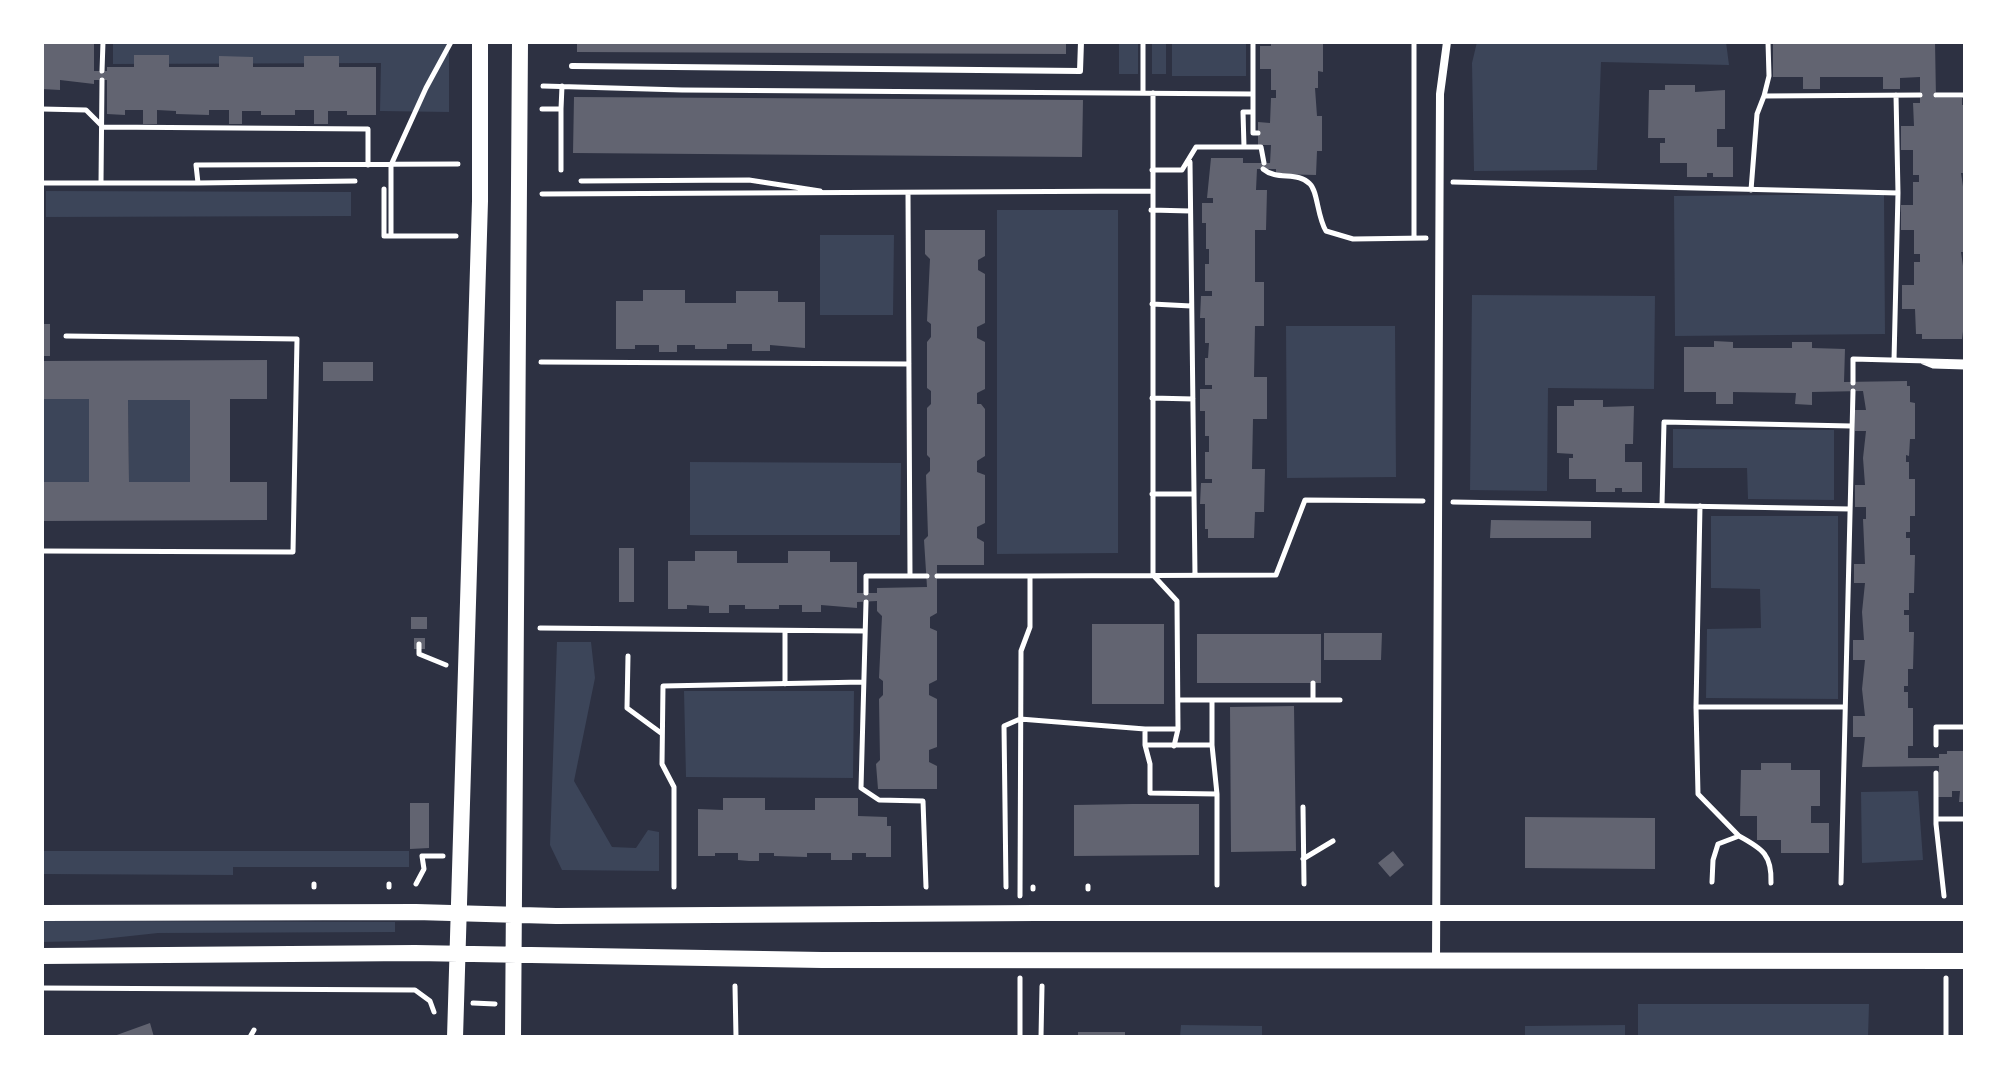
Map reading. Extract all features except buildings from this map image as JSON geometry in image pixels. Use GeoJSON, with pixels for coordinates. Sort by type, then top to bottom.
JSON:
{"type":"FeatureCollection","features":[{"type":"Feature","properties":{"kind":"main road"},"geometry":{"type":"LineString","coordinates":[[455,1037],[480,201],[480,42]]}},
{"type":"Feature","properties":{"kind":"main road"},"geometry":{"type":"LineString","coordinates":[[513,1037],[520,42]]}},
{"type":"Feature","properties":{"kind":"main road"},"geometry":{"type":"LineString","coordinates":[[42,913],[1965,913]]}},
{"type":"Feature","properties":{"kind":"main road"},"geometry":{"type":"LineString","coordinates":[[42,956],[458,954],[822,960],[1965,961]]}},
{"type":"Feature","properties":{"kind":"street"},"geometry":{"type":"LineString","coordinates":[[1436,959],[1440,94],[1447,42]]}},
{"type":"Feature","properties":{"kind":"lane"},"geometry":{"type":"LineString","coordinates":[[572,66],[1080,71],[1081,42]]}},
{"type":"Feature","properties":{"kind":"path"},"geometry":{"type":"LineString","coordinates":[[102,71],[103,42]]}},
{"type":"Feature","properties":{"kind":"path"},"geometry":{"type":"LineString","coordinates":[[391,236],[391,165],[451,42]]}},
{"type":"Feature","properties":{"kind":"path"},"geometry":{"type":"LineString","coordinates":[[1143,42],[1143,93]]}},
{"type":"Feature","properties":{"kind":"path"},"geometry":{"type":"LineString","coordinates":[[1253,42],[1256,58],[1253,133],[1258,133]]}},
{"type":"Feature","properties":{"kind":"path"},"geometry":{"type":"LineString","coordinates":[[1414,42],[1414,238]]}},
{"type":"Feature","properties":{"kind":"path"},"geometry":{"type":"LineString","coordinates":[[1751,190],[1757,114],[1769,76],[1768,42]]}},
{"type":"Feature","properties":{"kind":"path"},"geometry":{"type":"LineString","coordinates":[[561,170],[562,76]]}},
{"type":"Feature","properties":{"kind":"path"},"geometry":{"type":"LineString","coordinates":[[101,183],[102,80]]}},
{"type":"Feature","properties":{"kind":"path"},"geometry":{"type":"LineString","coordinates":[[543,86],[1253,94]]}},
{"type":"Feature","properties":{"kind":"path"},"geometry":{"type":"LineString","coordinates":[[1153,93],[1153,575],[1177,601],[1178,729],[1174,746]]}},
{"type":"Feature","properties":{"kind":"path"},"geometry":{"type":"LineString","coordinates":[[1894,360],[1898,193],[1896,95]]}},
{"type":"Feature","properties":{"kind":"path"},"geometry":{"type":"LineString","coordinates":[[1764,96],[1920,95]]}},
{"type":"Feature","properties":{"kind":"path"},"geometry":{"type":"LineString","coordinates":[[1936,95],[1965,95]]}},
{"type":"Feature","properties":{"kind":"path"},"geometry":{"type":"LineString","coordinates":[[42,109],[86,110],[103,127],[368,129],[368,165]]}},
{"type":"Feature","properties":{"kind":"path"},"geometry":{"type":"LineString","coordinates":[[542,109],[561,109]]}},
{"type":"Feature","properties":{"kind":"path"},"geometry":{"type":"LineString","coordinates":[[1244,147],[1243,112],[1253,112]]}},
{"type":"Feature","properties":{"kind":"path"},"geometry":{"type":"LineString","coordinates":[[1195,575],[1190,162],[1196,147],[1261,147],[1264,166],[1271,176],[1300,177],[1310,183],[1315,191],[1318,219],[1326,231],[1353,239],[1439,237]]}},
{"type":"Feature","properties":{"kind":"path"},"geometry":{"type":"LineString","coordinates":[[1152,170],[1182,170],[1190,162]]}},
{"type":"Feature","properties":{"kind":"path"},"geometry":{"type":"LineString","coordinates":[[198,183],[196,165],[458,164]]}},
{"type":"Feature","properties":{"kind":"path"},"geometry":{"type":"LineString","coordinates":[[581,181],[749,180],[837,194]]}},
{"type":"Feature","properties":{"kind":"path"},"geometry":{"type":"LineString","coordinates":[[42,183],[355,181]]}},
{"type":"Feature","properties":{"kind":"path"},"geometry":{"type":"LineString","coordinates":[[1440,182],[1898,193]]}},
{"type":"Feature","properties":{"kind":"path"},"geometry":{"type":"LineString","coordinates":[[384,189],[384,236],[456,236]]}},
{"type":"Feature","properties":{"kind":"path"},"geometry":{"type":"LineString","coordinates":[[542,194],[1151,191]]}},
{"type":"Feature","properties":{"kind":"path"},"geometry":{"type":"LineString","coordinates":[[908,193],[910,576]]}},
{"type":"Feature","properties":{"kind":"path"},"geometry":{"type":"LineString","coordinates":[[1151,210],[1190,211]]}},
{"type":"Feature","properties":{"kind":"path"},"geometry":{"type":"LineString","coordinates":[[1152,304],[1191,306]]}},
{"type":"Feature","properties":{"kind":"path"},"geometry":{"type":"LineString","coordinates":[[42,551],[293,552],[297,339],[66,336]]}},
{"type":"Feature","properties":{"kind":"path"},"geometry":{"type":"LineString","coordinates":[[1853,383],[1853,359],[1965,364]]}},
{"type":"Feature","properties":{"kind":"path"},"geometry":{"type":"LineString","coordinates":[[541,362],[909,364]]}},
{"type":"Feature","properties":{"kind":"path"},"geometry":{"type":"LineString","coordinates":[[1841,883],[1853,391]]}},
{"type":"Feature","properties":{"kind":"path"},"geometry":{"type":"LineString","coordinates":[[1152,398],[1193,399]]}},
{"type":"Feature","properties":{"kind":"path"},"geometry":{"type":"LineString","coordinates":[[1662,505],[1664,422],[1852,426]]}},
{"type":"Feature","properties":{"kind":"path"},"geometry":{"type":"LineString","coordinates":[[1152,494],[1194,494]]}},
{"type":"Feature","properties":{"kind":"path"},"geometry":{"type":"LineString","coordinates":[[937,576],[1276,575],[1305,500],[1850,509]]}},
{"type":"Feature","properties":{"kind":"path"},"geometry":{"type":"LineString","coordinates":[[1700,506],[1696,707],[1698,794],[1739,836],[1767,856],[1771,865],[1771,883]]}},
{"type":"Feature","properties":{"kind":"path"},"geometry":{"type":"LineString","coordinates":[[866,593],[866,576],[927,576]]}},
{"type":"Feature","properties":{"kind":"path"},"geometry":{"type":"LineString","coordinates":[[1019,785],[1021,651],[1030,627],[1030,576]]}},
{"type":"Feature","properties":{"kind":"path"},"geometry":{"type":"LineString","coordinates":[[866,602],[861,788],[879,800],[923,801],[926,887]]}},
{"type":"Feature","properties":{"kind":"path"},"geometry":{"type":"LineString","coordinates":[[540,628],[865,631]]}},
{"type":"Feature","properties":{"kind":"path"},"geometry":{"type":"LineString","coordinates":[[785,631],[785,684]]}},
{"type":"Feature","properties":{"kind":"path"},"geometry":{"type":"LineString","coordinates":[[419,644],[419,654],[447,666]]}},
{"type":"Feature","properties":{"kind":"path"},"geometry":{"type":"LineString","coordinates":[[628,656],[627,708],[662,734]]}},
{"type":"Feature","properties":{"kind":"path"},"geometry":{"type":"LineString","coordinates":[[674,887],[674,787],[662,764],[663,686],[863,682]]}},
{"type":"Feature","properties":{"kind":"path"},"geometry":{"type":"LineString","coordinates":[[1313,683],[1313,700]]}},
{"type":"Feature","properties":{"kind":"path"},"geometry":{"type":"LineString","coordinates":[[1178,700],[1340,700]]}},
{"type":"Feature","properties":{"kind":"path"},"geometry":{"type":"LineString","coordinates":[[1212,700],[1217,794],[1217,885]]}},
{"type":"Feature","properties":{"kind":"path"},"geometry":{"type":"LineString","coordinates":[[1696,707],[1845,707]]}},
{"type":"Feature","properties":{"kind":"path"},"geometry":{"type":"LineString","coordinates":[[1006,887],[1004,726],[1020,719],[1178,729]]}},
{"type":"Feature","properties":{"kind":"path"},"geometry":{"type":"LineString","coordinates":[[1936,745],[1936,727],[1965,727]]}},
{"type":"Feature","properties":{"kind":"path"},"geometry":{"type":"LineString","coordinates":[[1145,729],[1150,793],[1217,794]]}},
{"type":"Feature","properties":{"kind":"path"},"geometry":{"type":"LineString","coordinates":[[1145,745],[1212,745]]}},
{"type":"Feature","properties":{"kind":"path"},"geometry":{"type":"LineString","coordinates":[[1936,773],[1936,819],[1965,819]]}},
{"type":"Feature","properties":{"kind":"path"},"geometry":{"type":"LineString","coordinates":[[1303,807],[1304,884]]}},
{"type":"Feature","properties":{"kind":"path"},"geometry":{"type":"LineString","coordinates":[[1712,882],[1713,860],[1718,844],[1739,836]]}},
{"type":"Feature","properties":{"kind":"path"},"geometry":{"type":"LineString","coordinates":[[1303,859],[1333,841]]}},
{"type":"Feature","properties":{"kind":"path"},"geometry":{"type":"LineString","coordinates":[[416,884],[424,869],[422,856],[443,856]]}},
{"type":"Feature","properties":{"kind":"path"},"geometry":{"type":"LineString","coordinates":[[42,988],[320,986],[415,990],[430,1001],[513,1004]]}},
{"type":"Feature","properties":{"kind":"path"},"geometry":{"type":"LineString","coordinates":[[735,986],[736,1037]]}},
{"type":"Feature","properties":{"kind":"path"},"geometry":{"type":"LineString","coordinates":[[1041,1037],[1042,986]]}},
{"type":"Feature","properties":{"kind":"path"},"geometry":{"type":"LineString","coordinates":[[1946,986],[1946,1037]]}},
{"type":"Feature","properties":{"kind":"path"},"geometry":{"type":"LineString","coordinates":[[250,1037],[254,1030]]}},
{"type":"Feature","properties":{"kind":"shaded area"},"geometry":{"type":"Polygon","coordinates":[[[113,42],[449,42],[449,112],[380,111],[381,63],[113,64],[113,42]]]}},
{"type":"Feature","properties":{"kind":"shaded area"},"geometry":{"type":"Polygon","coordinates":[[[1119,42],[1138,42],[1138,74],[1119,74],[1119,42]]]}},
{"type":"Feature","properties":{"kind":"shaded area"},"geometry":{"type":"Polygon","coordinates":[[[1152,42],[1166,42],[1166,74],[1152,74],[1152,42]]]}},
{"type":"Feature","properties":{"kind":"shaded area"},"geometry":{"type":"Polygon","coordinates":[[[1172,42],[1246,42],[1246,76],[1172,76],[1172,42]]]}},
{"type":"Feature","properties":{"kind":"shaded area"},"geometry":{"type":"Polygon","coordinates":[[[1477,42],[1726,42],[1729,65],[1601,62],[1597,170],[1474,171],[1472,63],[1477,42]]]}},
{"type":"Feature","properties":{"kind":"shaded area"},"geometry":{"type":"Polygon","coordinates":[[[46,191],[351,192],[351,216],[46,217],[46,191]]]}},
{"type":"Feature","properties":{"kind":"shaded area"},"geometry":{"type":"Polygon","coordinates":[[[1884,194],[1885,334],[1675,336],[1674,196],[1884,194]]]}},
{"type":"Feature","properties":{"kind":"shaded area"},"geometry":{"type":"Polygon","coordinates":[[[997,210],[1118,210],[1118,553],[997,554],[997,210]]]}},
{"type":"Feature","properties":{"kind":"shaded area"},"geometry":{"type":"Polygon","coordinates":[[[820,235],[894,235],[893,315],[820,315],[820,235]]]}},
{"type":"Feature","properties":{"kind":"shaded area"},"geometry":{"type":"Polygon","coordinates":[[[1472,295],[1655,296],[1654,389],[1548,388],[1547,491],[1470,490],[1472,295]]]}},
{"type":"Feature","properties":{"kind":"shaded area"},"geometry":{"type":"Polygon","coordinates":[[[1286,326],[1395,326],[1396,477],[1287,478],[1286,326]]]}},
{"type":"Feature","properties":{"kind":"shaded area"},"geometry":{"type":"Polygon","coordinates":[[[42,399],[89,399],[89,482],[42,482],[42,399]]]}},
{"type":"Feature","properties":{"kind":"shaded area"},"geometry":{"type":"Polygon","coordinates":[[[128,400],[190,400],[190,482],[129,482],[128,400]]]}},
{"type":"Feature","properties":{"kind":"shaded area"},"geometry":{"type":"Polygon","coordinates":[[[1673,429],[1834,430],[1834,500],[1748,499],[1747,468],[1673,468],[1673,429]]]}},
{"type":"Feature","properties":{"kind":"shaded area"},"geometry":{"type":"Polygon","coordinates":[[[690,462],[901,463],[900,535],[690,535],[690,462]]]}},
{"type":"Feature","properties":{"kind":"shaded area"},"geometry":{"type":"Polygon","coordinates":[[[1711,516],[1838,516],[1838,699],[1706,698],[1707,629],[1761,628],[1760,589],[1711,588],[1711,516]]]}},
{"type":"Feature","properties":{"kind":"shaded area"},"geometry":{"type":"Polygon","coordinates":[[[557,642],[591,642],[595,678],[574,781],[612,847],[636,848],[648,830],[659,832],[659,871],[562,870],[550,845],[557,642]]]}},
{"type":"Feature","properties":{"kind":"shaded area"},"geometry":{"type":"Polygon","coordinates":[[[684,691],[854,691],[853,778],[686,777],[684,691]]]}},
{"type":"Feature","properties":{"kind":"shaded area"},"geometry":{"type":"Polygon","coordinates":[[[1918,791],[1923,860],[1862,863],[1861,792],[1918,791]]]}},
{"type":"Feature","properties":{"kind":"shaded area"},"geometry":{"type":"Polygon","coordinates":[[[42,851],[409,851],[409,867],[233,867],[233,875],[42,874],[42,851]]]}},
{"type":"Feature","properties":{"kind":"shaded area"},"geometry":{"type":"Polygon","coordinates":[[[42,921],[395,922],[395,932],[158,933],[42,942],[42,921]]]}},
{"type":"Feature","properties":{"kind":"shaded area"},"geometry":{"type":"Polygon","coordinates":[[[1638,1004],[1869,1004],[1868,1037],[1638,1037],[1638,1004]]]}},
{"type":"Feature","properties":{"kind":"shaded area"},"geometry":{"type":"Polygon","coordinates":[[[1181,1025],[1262,1026],[1262,1037],[1180,1037],[1181,1025]]]}},
{"type":"Feature","properties":{"kind":"shaded area"},"geometry":{"type":"Polygon","coordinates":[[[1625,1025],[1625,1037],[1525,1037],[1525,1026],[1625,1025]]]}}]}
